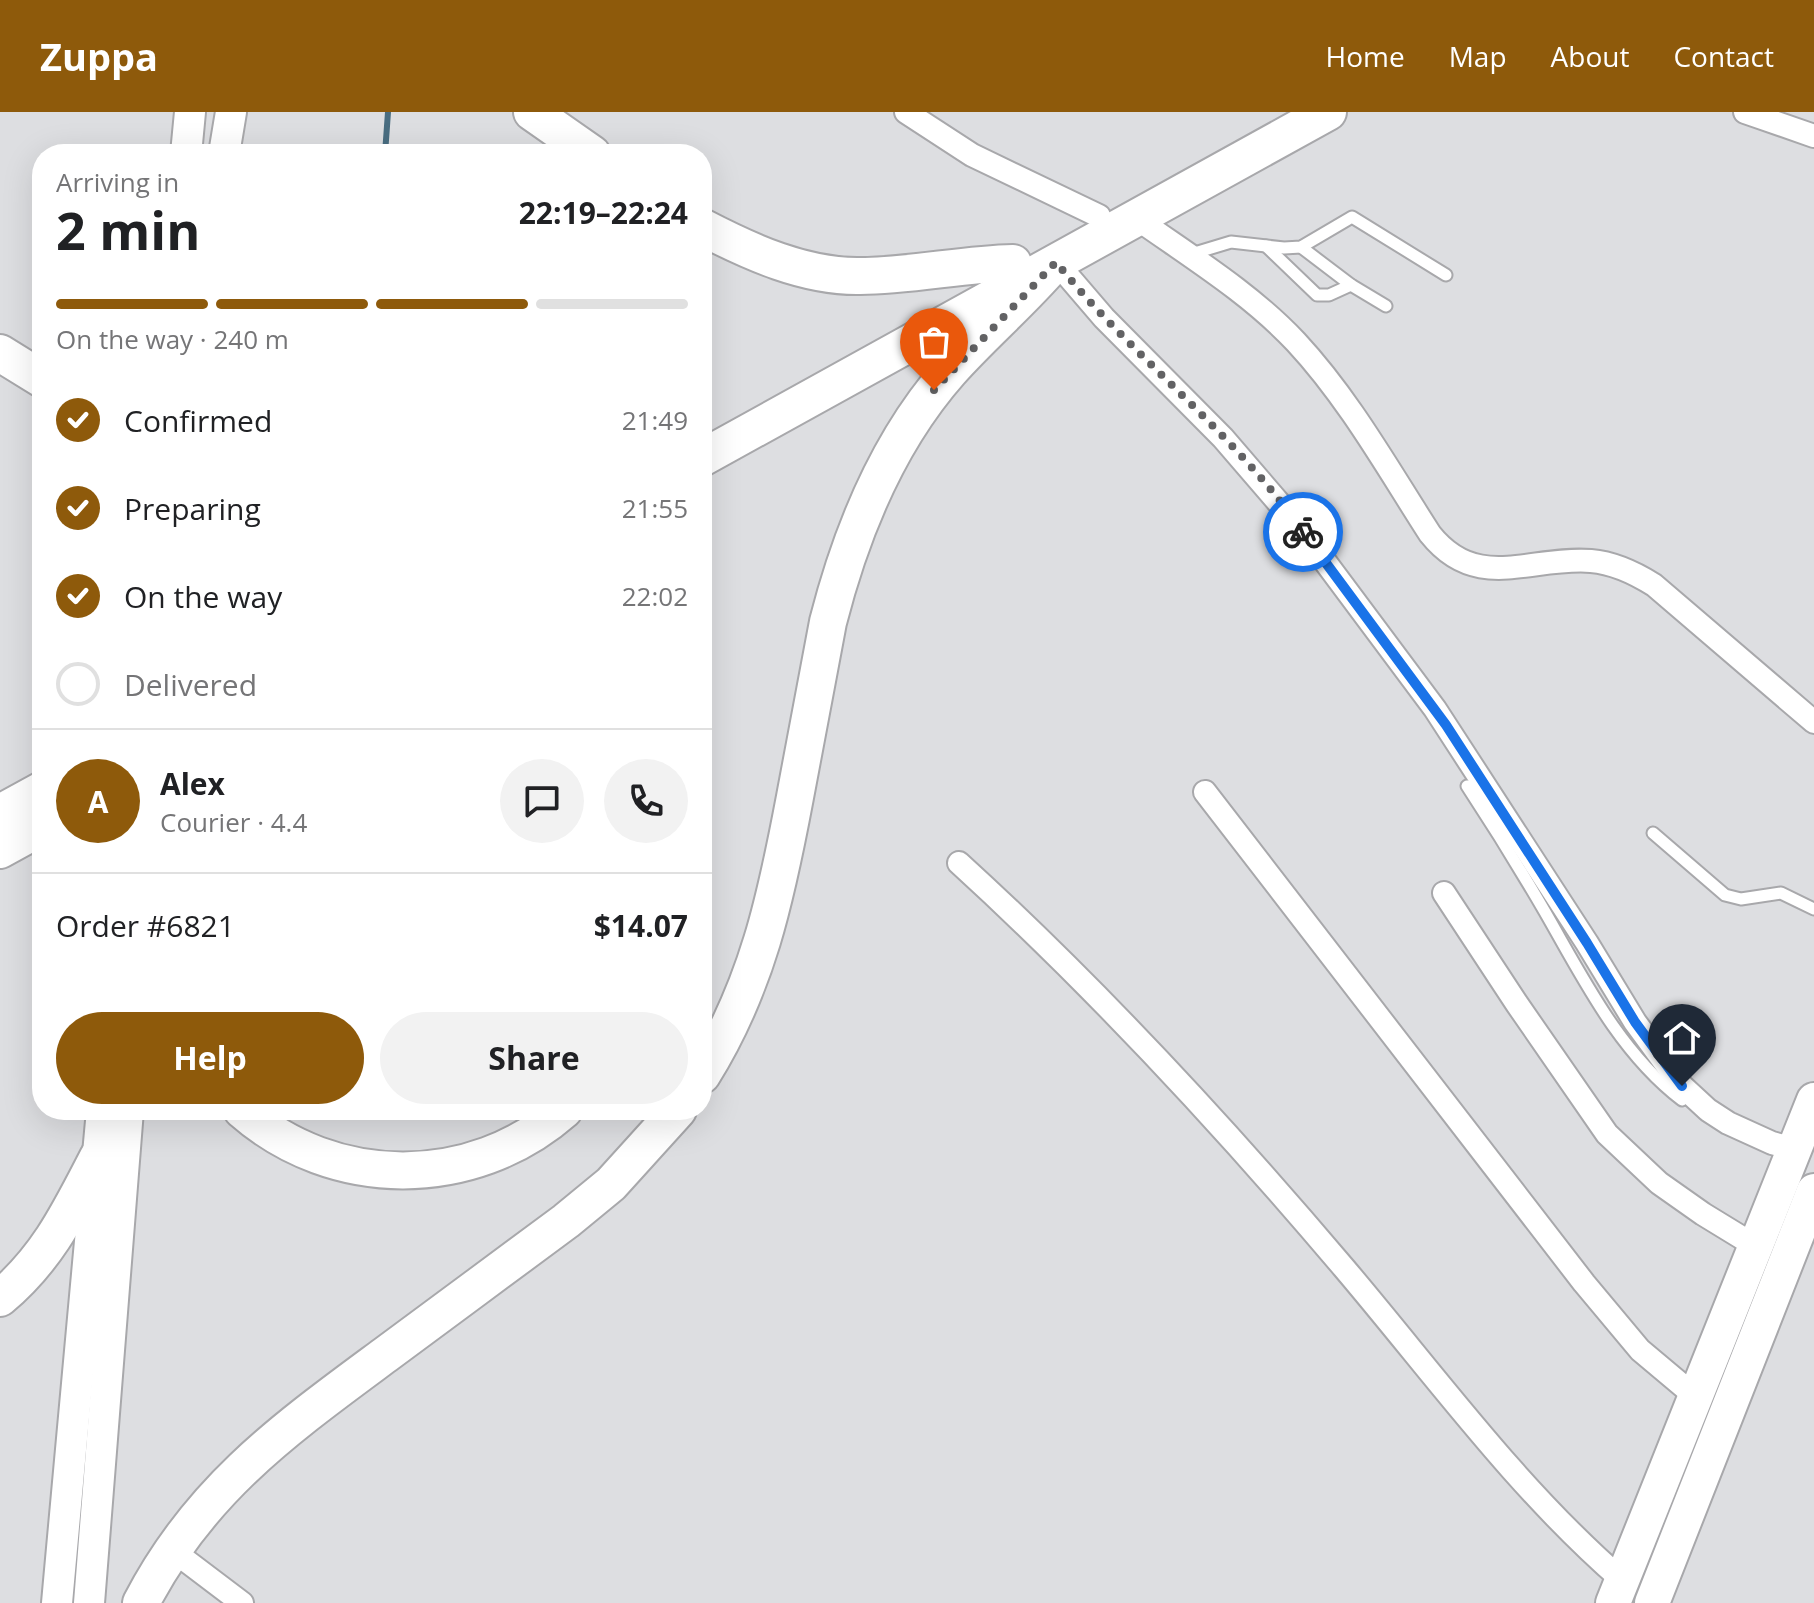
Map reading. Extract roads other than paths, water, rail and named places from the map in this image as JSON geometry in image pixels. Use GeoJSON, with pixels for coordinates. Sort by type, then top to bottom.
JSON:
{"type":"FeatureCollection","features":[{"type":"Feature","properties":{"kind":"highway"},"geometry":{"type":"LineString","coordinates":[[532,112],[578,144]]}},
{"type":"Feature","properties":{"kind":"highway"},"geometry":{"type":"LineString","coordinates":[[712,425],[1291,112]]}},
{"type":"Feature","properties":{"kind":"highway"},"geometry":{"type":"LineString","coordinates":[[712,452],[1328,112]]}},
{"type":"Feature","properties":{"kind":"highway"},"geometry":{"type":"LineString","coordinates":[[712,231],[767,256],[836,275],[881,275],[1013,263]]}},
{"type":"Feature","properties":{"kind":"highway"},"geometry":{"type":"LineString","coordinates":[[712,1057],[738,1009],[765,940],[780,879],[828,622],[838,583],[872,495],[904,433],[934,390],[1054,264]]}},
{"type":"Feature","properties":{"kind":"highway"},"geometry":{"type":"LineString","coordinates":[[0,353],[32,373]]}},
{"type":"Feature","properties":{"kind":"highway"},"geometry":{"type":"LineString","coordinates":[[0,850],[22,807]]}},
{"type":"Feature","properties":{"kind":"highway"},"geometry":{"type":"LineString","coordinates":[[255,1120],[276,1136],[321,1158],[346,1166],[398,1172],[450,1164],[498,1151],[520,1141],[550,1120]]}},
{"type":"Feature","properties":{"kind":"highway"},"geometry":{"type":"LineString","coordinates":[[141,1603],[172,1550],[213,1497],[266,1444],[566,1221],[611,1184],[669,1120]]}},
{"type":"Feature","properties":{"kind":"highway"},"geometry":{"type":"LineString","coordinates":[[0,1298],[37,1263],[60,1230],[98,1157]]}},
{"type":"Feature","properties":{"kind":"main road"},"geometry":{"type":"LineString","coordinates":[[187,144],[190,112]]}},
{"type":"Feature","properties":{"kind":"main road"},"geometry":{"type":"LineString","coordinates":[[226,144],[231,112]]}},
{"type":"Feature","properties":{"kind":"main road"},"geometry":{"type":"LineString","coordinates":[[1618,1591],[1814,1100]]}},
{"type":"Feature","properties":{"kind":"main road"},"geometry":{"type":"LineString","coordinates":[[57,1603],[101,1120]]}},
{"type":"Feature","properties":{"kind":"main road"},"geometry":{"type":"LineString","coordinates":[[89,1603],[127,1120]]}},
{"type":"Feature","properties":{"kind":"main road"},"geometry":{"type":"LineString","coordinates":[[1652,1603],[1814,1191]]}},
{"type":"Feature","properties":{"kind":"street"},"geometry":{"type":"LineString","coordinates":[[906,112],[972,155],[1099,216]]}},
{"type":"Feature","properties":{"kind":"street"},"geometry":{"type":"LineString","coordinates":[[1745,112],[1814,136]]}},
{"type":"Feature","properties":{"kind":"street"},"geometry":{"type":"LineString","coordinates":[[1136,218],[1259,308],[1313,361],[1345,404],[1430,534],[1447,552],[1470,565],[1495,569],[1591,561],[1626,569],[1654,585],[1814,722]]}},
{"type":"Feature","properties":{"kind":"street"},"geometry":{"type":"LineString","coordinates":[[1054,264],[1215,429],[1297,524],[1449,730],[1652,1047],[1682,1086],[1708,1110],[1749,1134],[1795,1149]]}},
{"type":"Feature","properties":{"kind":"street"},"geometry":{"type":"LineString","coordinates":[[1205,792],[1584,1283],[1640,1350],[1696,1397]]}},
{"type":"Feature","properties":{"kind":"street"},"geometry":{"type":"LineString","coordinates":[[959,863],[1064,961],[1163,1061],[1280,1192],[1495,1450],[1618,1591]]}},
{"type":"Feature","properties":{"kind":"street"},"geometry":{"type":"LineString","coordinates":[[1444,893],[1607,1134],[1659,1183],[1757,1247]]}},
{"type":"Feature","properties":{"kind":"street"},"geometry":{"type":"LineString","coordinates":[[172,1550],[242,1603]]}},
{"type":"Feature","properties":{"kind":"lane"},"geometry":{"type":"LineString","coordinates":[[1188,255],[1231,242],[1301,247],[1345,219],[1356,217],[1446,275]]}},
{"type":"Feature","properties":{"kind":"lane"},"geometry":{"type":"LineString","coordinates":[[1266,246],[1317,295],[1329,295],[1351,285]]}},
{"type":"Feature","properties":{"kind":"lane"},"geometry":{"type":"LineString","coordinates":[[1301,247],[1351,285],[1386,306]]}},
{"type":"Feature","properties":{"kind":"lane"},"geometry":{"type":"LineString","coordinates":[[1467,786],[1616,1029],[1645,1066],[1678,1097],[1692,1106],[1708,1110]]}},
{"type":"Feature","properties":{"kind":"lane"},"geometry":{"type":"LineString","coordinates":[[1653,833],[1725,895],[1741,899],[1781,893],[1814,909]]}},
{"type":"Feature","properties":{"kind":"waterway"},"geometry":{"type":"LineString","coordinates":[[386,144],[388,112]]}}]}
